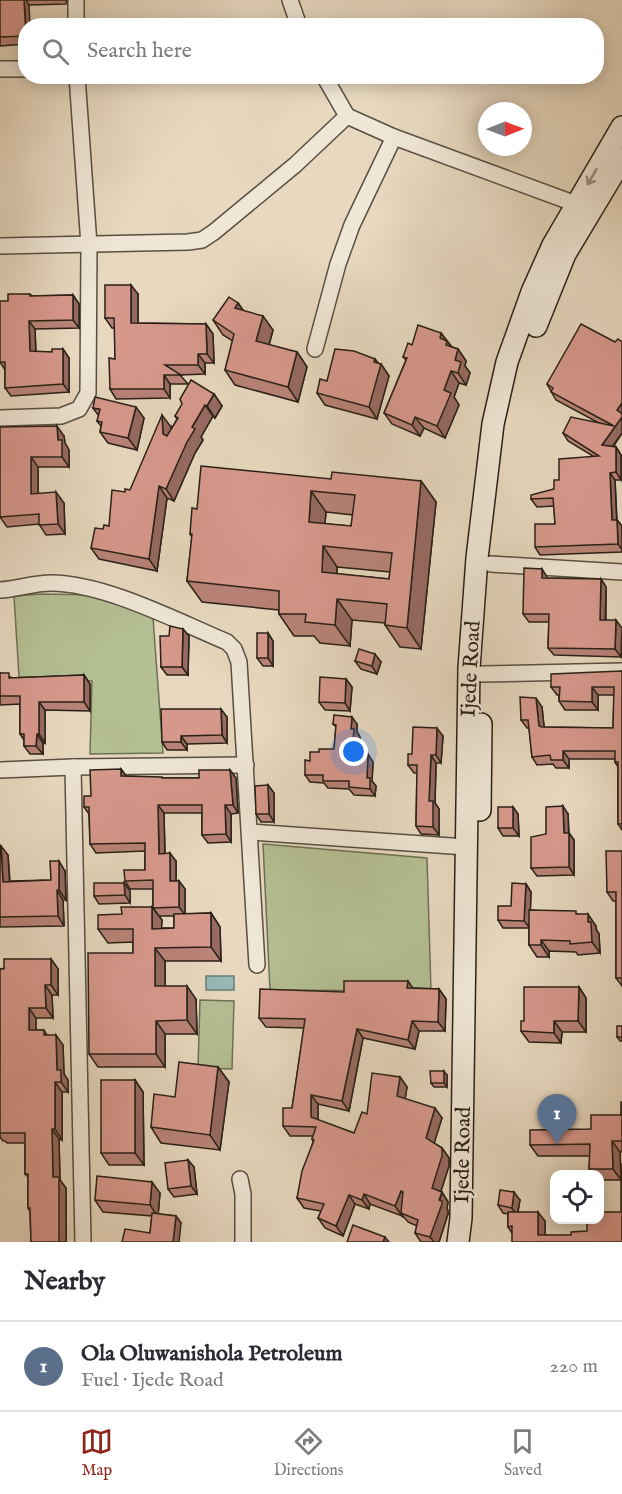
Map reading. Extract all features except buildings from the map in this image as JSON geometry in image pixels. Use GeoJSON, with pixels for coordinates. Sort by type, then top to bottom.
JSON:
{"type":"FeatureCollection","features":[{"type":"Feature","properties":{"kind":"main road","name":"Ijede Road"},"geometry":{"type":"LineString","coordinates":[[471,1242],[474,1223],[474,769],[469,668],[493,424],[507,362],[532,292],[553,245],[622,127]]}},
{"type":"Feature","properties":{"kind":"main road","name":"Ijede Road"},"geometry":{"type":"LineString","coordinates":[[458,1242],[466,847],[491,564],[506,431],[520,370],[544,301],[565,254],[622,159]]}},
{"type":"Feature","properties":{"kind":"street"},"geometry":{"type":"LineString","coordinates":[[76,0],[76,18]]}},
{"type":"Feature","properties":{"kind":"street"},"geometry":{"type":"LineString","coordinates":[[290,0],[296,18]]}},
{"type":"Feature","properties":{"kind":"street"},"geometry":{"type":"LineString","coordinates":[[0,69],[18,69]]}},
{"type":"Feature","properties":{"kind":"street"},"geometry":{"type":"LineString","coordinates":[[0,418],[61,416],[79,409],[88,393],[88,245],[77,84]]}},
{"type":"Feature","properties":{"kind":"street"},"geometry":{"type":"LineString","coordinates":[[329,84],[347,116],[394,136],[576,204]]}},
{"type":"Feature","properties":{"kind":"street"},"geometry":{"type":"LineString","coordinates":[[0,246],[202,240],[295,165],[347,116]]}},
{"type":"Feature","properties":{"kind":"street"},"geometry":{"type":"LineString","coordinates":[[315,349],[338,264],[352,225],[394,136]]}},
{"type":"Feature","properties":{"kind":"street"},"geometry":{"type":"LineString","coordinates":[[491,564],[622,572]]}},
{"type":"Feature","properties":{"kind":"street"},"geometry":{"type":"LineString","coordinates":[[0,590],[50,583],[87,587],[133,603],[227,642],[234,649],[239,662],[257,965]]}},
{"type":"Feature","properties":{"kind":"street"},"geometry":{"type":"LineString","coordinates":[[482,674],[622,671]]}},
{"type":"Feature","properties":{"kind":"street"},"geometry":{"type":"LineString","coordinates":[[0,770],[246,765]]}},
{"type":"Feature","properties":{"kind":"street"},"geometry":{"type":"LineString","coordinates":[[73,767],[83,1242]]}},
{"type":"Feature","properties":{"kind":"street"},"geometry":{"type":"LineString","coordinates":[[250,832],[466,847]]}},
{"type":"Feature","properties":{"kind":"street"},"geometry":{"type":"LineString","coordinates":[[240,1179],[243,1194],[243,1242]]}},
{"type":"Feature","properties":{"kind":"green space"},"geometry":{"type":"Polygon","coordinates":[[[95,595],[153,618],[163,753],[90,754],[92,681],[19,677],[14,596],[95,595]]]}},
{"type":"Feature","properties":{"kind":"green space"},"geometry":{"type":"Polygon","coordinates":[[[263,844],[427,858],[431,991],[270,990],[263,844]]]}},
{"type":"Feature","properties":{"kind":"green space"},"geometry":{"type":"Polygon","coordinates":[[[200,1000],[234,1001],[232,1069],[198,1068],[200,1000]]]}},
{"type":"Feature","properties":{"kind":"water"},"geometry":{"type":"Polygon","coordinates":[[[206,976],[234,976],[234,990],[206,990],[206,976]]]}},
{"type":"Feature","properties":{"kind":"place","name":"Ola Oluwanishola Petroleum"},"geometry":{"type":"Point","coordinates":[557,1144]}}]}
